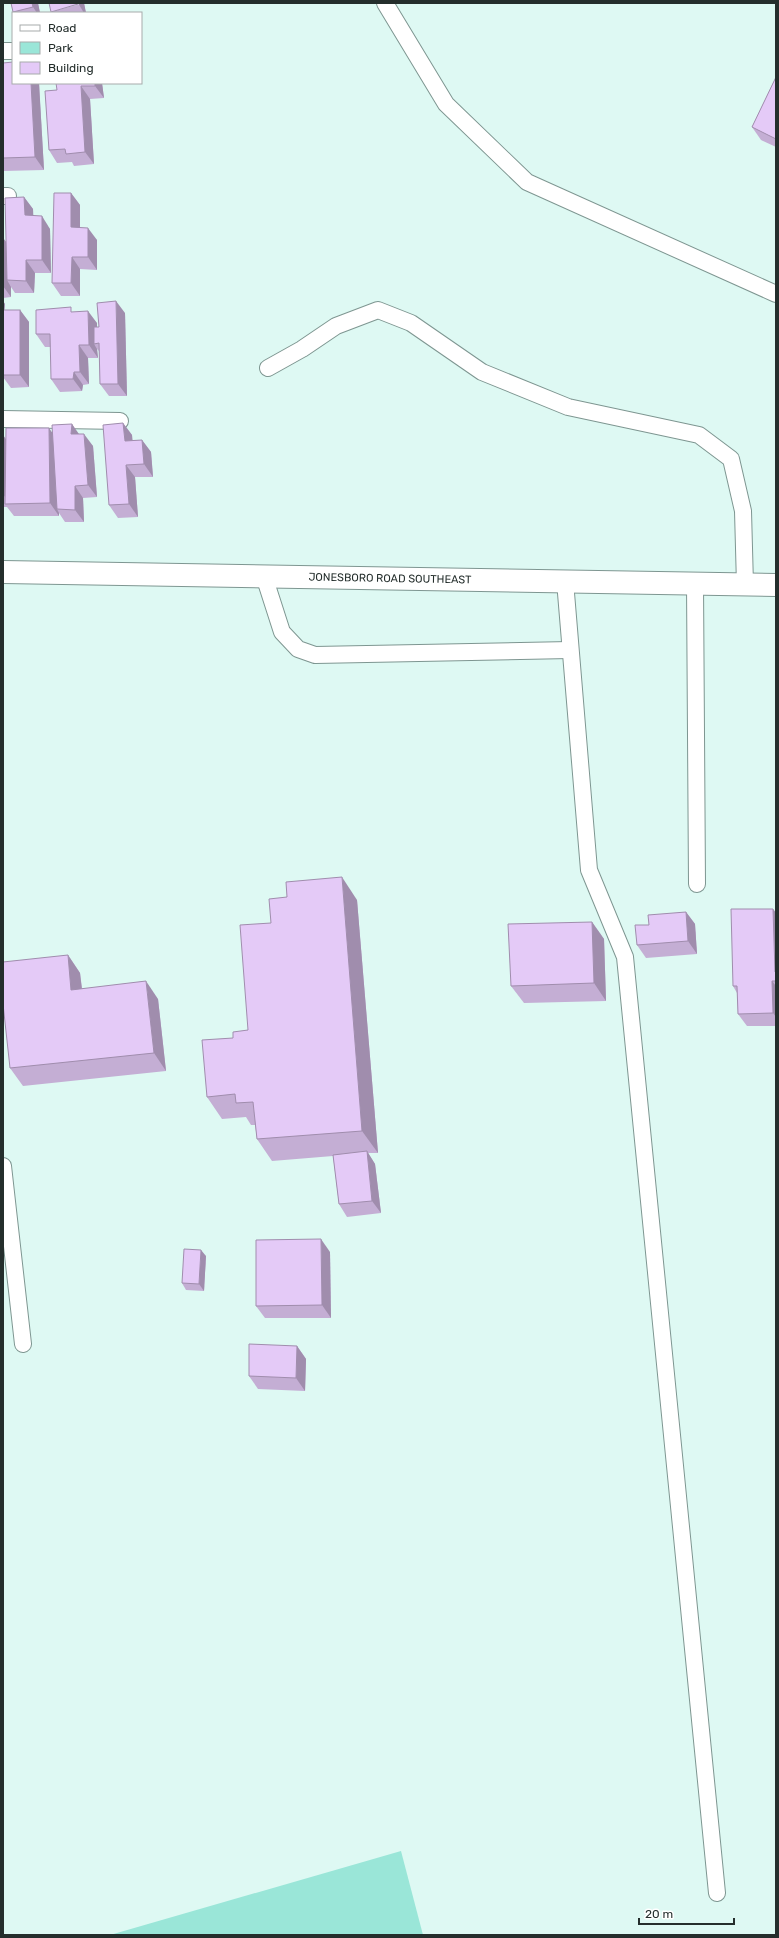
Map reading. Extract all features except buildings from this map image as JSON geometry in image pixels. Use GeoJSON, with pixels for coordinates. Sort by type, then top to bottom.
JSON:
{"type":"FeatureCollection","features":[{"type":"Feature","properties":{"kind":"main road","name":"JONESBORO ROAD SOUTHEAST"},"geometry":{"type":"LineString","coordinates":[[3,572],[776,585]]}},
{"type":"Feature","properties":{"kind":"lane"},"geometry":{"type":"LineString","coordinates":[[385,3],[446,104],[527,182],[776,294]]}},
{"type":"Feature","properties":{"kind":"lane"},"geometry":{"type":"LineString","coordinates":[[268,368],[302,349],[336,326],[378,310],[411,323],[482,372],[568,407],[699,435],[732,459],[743,511],[745,585]]}},
{"type":"Feature","properties":{"kind":"lane"},"geometry":{"type":"LineString","coordinates":[[3,419],[120,421]]}},
{"type":"Feature","properties":{"kind":"lane"},"geometry":{"type":"LineString","coordinates":[[264,576],[282,632],[298,649],[315,655],[570,650]]}},
{"type":"Feature","properties":{"kind":"lane"},"geometry":{"type":"LineString","coordinates":[[564,582],[589,870],[625,957],[717,1892]]}},
{"type":"Feature","properties":{"kind":"lane"},"geometry":{"type":"LineString","coordinates":[[695,584],[697,884]]}},
{"type":"Feature","properties":{"kind":"lane"},"geometry":{"type":"LineString","coordinates":[[3,1166],[23,1344]]}},
{"type":"Feature","properties":{"kind":"green space"},"geometry":{"type":"Polygon","coordinates":[[[401,1851],[423,1935],[110,1935],[401,1851]]]}}]}
